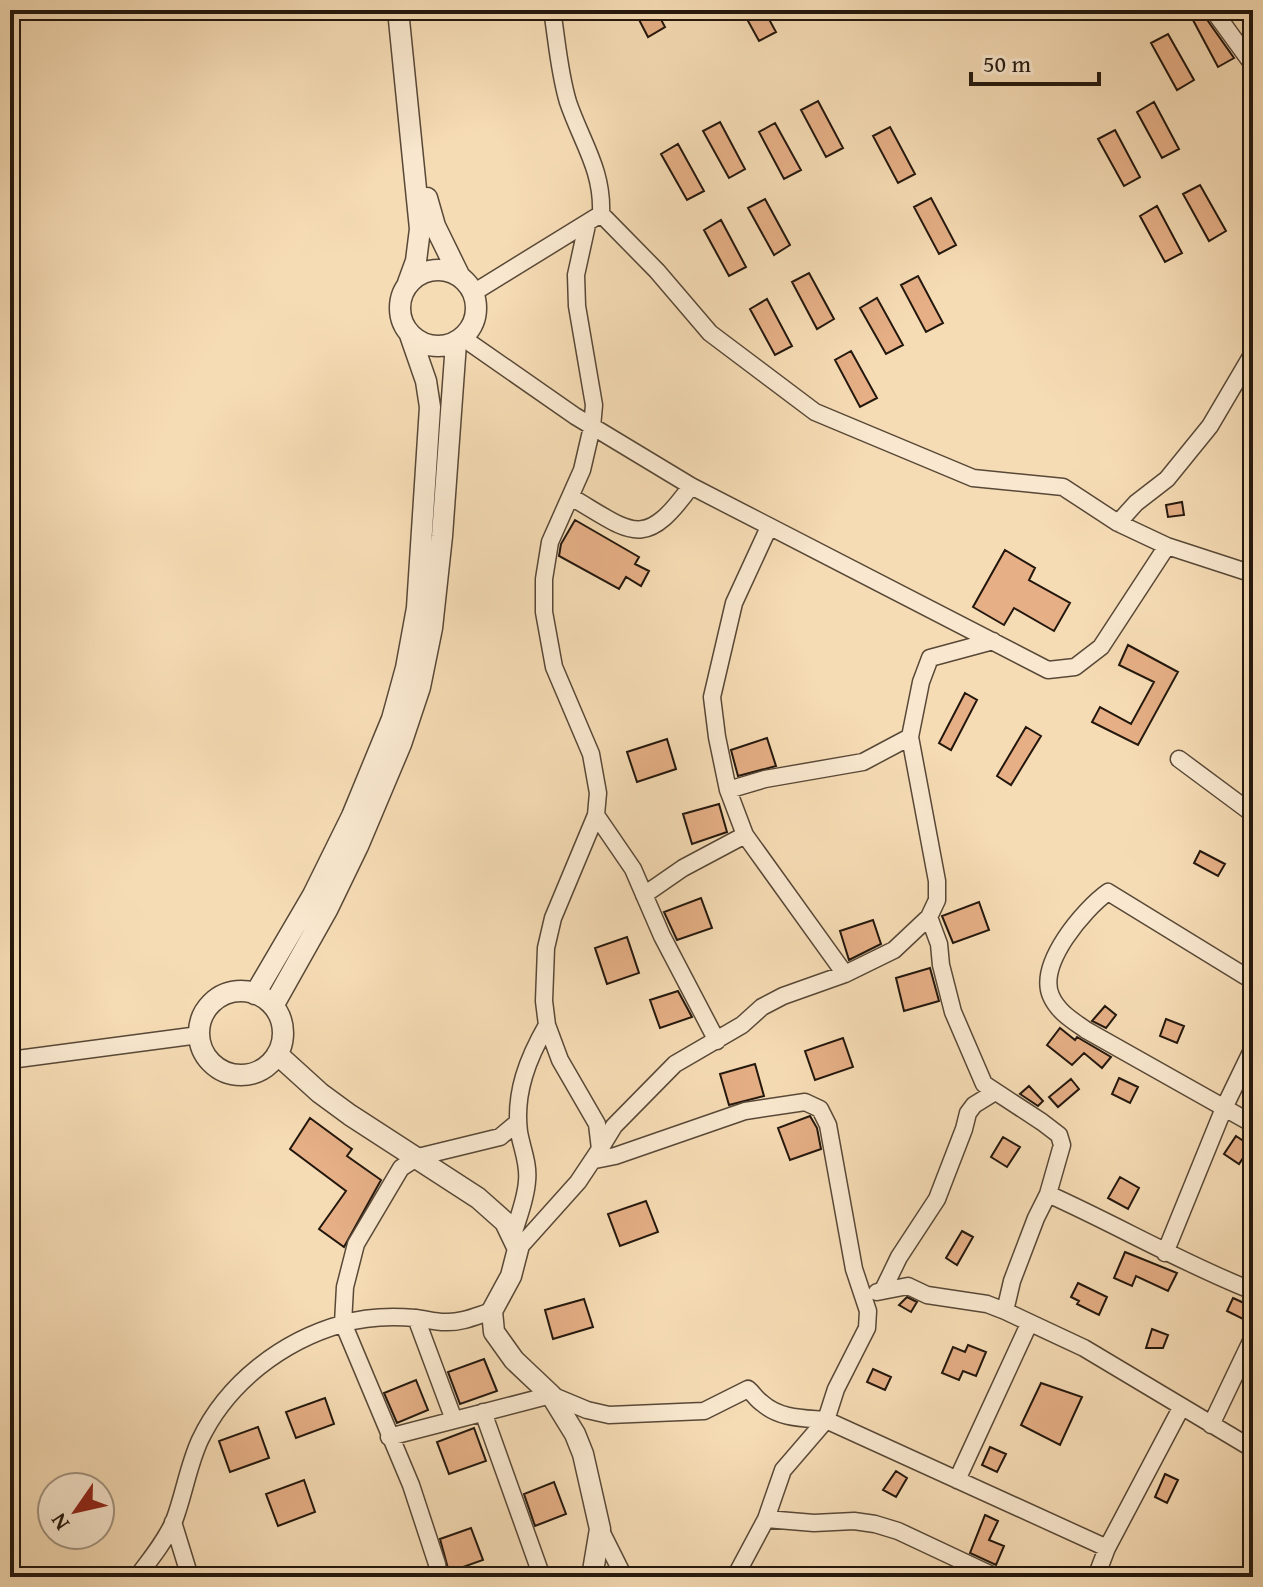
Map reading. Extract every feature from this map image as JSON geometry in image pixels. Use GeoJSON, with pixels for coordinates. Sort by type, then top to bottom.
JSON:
{"type":"FeatureCollection","features":[{"type":"Feature","properties":{"kind":"street"},"geometry":{"type":"LineString","coordinates":[[255,994],[313,895],[352,816],[392,719],[406,668],[417,608],[430,407],[426,381],[399,309],[401,295],[416,261],[420,229],[398,10]]}},
{"type":"Feature","properties":{"kind":"street"},"geometry":{"type":"LineString","coordinates":[[273,1006],[328,908],[358,846],[401,744],[420,687],[432,628],[459,340],[475,318],[477,307],[473,293],[459,275],[435,226],[427,199],[410,10]]}},
{"type":"Feature","properties":{"kind":"street"},"geometry":{"type":"LineString","coordinates":[[552,10],[559,70],[602,191],[601,214],[657,271],[710,333],[815,412],[973,478],[1063,487],[1118,523],[1167,546],[1253,574]]}},
{"type":"Feature","properties":{"kind":"street"},"geometry":{"type":"LineString","coordinates":[[1213,10],[1253,65]]}},
{"type":"Feature","properties":{"kind":"street"},"geometry":{"type":"LineString","coordinates":[[473,293],[601,214]]}},
{"type":"Feature","properties":{"kind":"street"},"geometry":{"type":"LineString","coordinates":[[587,225],[576,275],[577,306],[594,405],[592,427],[582,470],[550,542],[544,579],[544,612],[554,667],[591,754],[598,793],[596,815],[563,892],[546,948],[544,1001],[547,1025],[565,1070],[597,1124],[598,1154]]}},
{"type":"Feature","properties":{"kind":"street"},"geometry":{"type":"LineString","coordinates":[[408,283],[419,274],[432,270],[446,270],[459,275]]}},
{"type":"Feature","properties":{"kind":"street"},"geometry":{"type":"LineString","coordinates":[[410,335],[424,344],[440,347],[459,340]]}},
{"type":"Feature","properties":{"kind":"street"},"geometry":{"type":"LineString","coordinates":[[459,340],[592,427],[691,486],[1048,670],[1075,667],[1101,647],[1167,546]]}},
{"type":"Feature","properties":{"kind":"street"},"geometry":{"type":"LineString","coordinates":[[1118,523],[1136,503],[1167,479],[1200,439],[1253,353]]}},
{"type":"Feature","properties":{"kind":"street"},"geometry":{"type":"LineString","coordinates":[[571,497],[627,530],[653,528],[674,509],[691,486]]}},
{"type":"Feature","properties":{"kind":"street"},"geometry":{"type":"LineString","coordinates":[[769,527],[734,603],[712,697],[717,737],[728,790],[745,835],[845,974]]}},
{"type":"Feature","properties":{"kind":"street"},"geometry":{"type":"LineString","coordinates":[[515,1242],[598,1154],[614,1126],[675,1064],[742,1025],[762,1007],[845,974],[894,950],[929,917],[937,900],[937,881],[910,737],[921,682],[930,658],[993,641]]}},
{"type":"Feature","properties":{"kind":"street"},"geometry":{"type":"LineString","coordinates":[[728,790],[765,779],[863,762],[910,737]]}},
{"type":"Feature","properties":{"kind":"street"},"geometry":{"type":"LineString","coordinates":[[1179,759],[1253,814]]}},
{"type":"Feature","properties":{"kind":"street"},"geometry":{"type":"LineString","coordinates":[[596,815],[633,869],[662,936],[717,1041]]}},
{"type":"Feature","properties":{"kind":"street"},"geometry":{"type":"LineString","coordinates":[[644,895],[683,868],[745,835]]}},
{"type":"Feature","properties":{"kind":"street"},"geometry":{"type":"LineString","coordinates":[[1253,981],[1108,892],[1085,910],[1063,941],[1048,977],[1049,993],[1060,1011],[1086,1030],[1253,1124]]}},
{"type":"Feature","properties":{"kind":"street"},"geometry":{"type":"LineString","coordinates":[[929,917],[939,944],[953,1012],[984,1084],[1059,1135],[1062,1145],[1048,1194],[1012,1281],[1005,1311]]}},
{"type":"Feature","properties":{"kind":"street"},"geometry":{"type":"LineString","coordinates":[[241,991],[255,994],[273,1006],[282,1023],[283,1039],[268,1066],[255,1073],[239,1075],[224,1072],[211,1063],[202,1050],[199,1035],[206,1009],[216,999],[241,991]]}},
{"type":"Feature","properties":{"kind":"street"},"geometry":{"type":"LineString","coordinates":[[547,1025],[532,1051],[522,1078],[518,1122],[527,1166],[527,1184],[511,1276],[492,1311],[494,1332],[500,1344],[551,1395],[575,1434],[583,1454],[600,1529],[624,1577]]}},
{"type":"Feature","properties":{"kind":"street"},"geometry":{"type":"LineString","coordinates":[[10,1060],[199,1035]]}},
{"type":"Feature","properties":{"kind":"street"},"geometry":{"type":"LineString","coordinates":[[1165,1253],[1224,1108],[1253,1048]]}},
{"type":"Feature","properties":{"kind":"street"},"geometry":{"type":"LineString","coordinates":[[277,1054],[320,1093],[478,1198],[505,1222],[515,1242]]}},
{"type":"Feature","properties":{"kind":"street"},"geometry":{"type":"LineString","coordinates":[[883,1290],[899,1257],[937,1199],[968,1113],[974,1105],[995,1092]]}},
{"type":"Feature","properties":{"kind":"street"},"geometry":{"type":"LineString","coordinates":[[598,1154],[615,1156],[745,1111],[805,1102],[820,1109],[828,1125],[854,1269],[868,1311],[867,1328],[836,1389],[826,1420],[783,1470],[766,1519],[735,1577]]}},
{"type":"Feature","properties":{"kind":"street"},"geometry":{"type":"LineString","coordinates":[[439,1577],[411,1485],[343,1323],[345,1287],[356,1244],[401,1168],[418,1157],[500,1137],[518,1122]]}},
{"type":"Feature","properties":{"kind":"street"},"geometry":{"type":"LineString","coordinates":[[1048,1194],[1165,1253],[1253,1291]]}},
{"type":"Feature","properties":{"kind":"street"},"geometry":{"type":"LineString","coordinates":[[865,1298],[883,1290],[908,1286],[927,1295],[987,1304],[1005,1311],[1084,1348],[1253,1449]]}},
{"type":"Feature","properties":{"kind":"street"},"geometry":{"type":"LineString","coordinates":[[137,1577],[173,1522],[201,1439],[219,1407],[238,1384],[271,1357],[343,1323],[382,1317],[462,1321],[492,1311]]}},
{"type":"Feature","properties":{"kind":"street"},"geometry":{"type":"LineString","coordinates":[[416,1318],[454,1420]]}},
{"type":"Feature","properties":{"kind":"street"},"geometry":{"type":"LineString","coordinates":[[957,1480],[1029,1324]]}},
{"type":"Feature","properties":{"kind":"street"},"geometry":{"type":"LineString","coordinates":[[1211,1425],[1253,1337]]}},
{"type":"Feature","properties":{"kind":"street"},"geometry":{"type":"LineString","coordinates":[[389,1437],[551,1395],[587,1410],[609,1415],[704,1411],[748,1389],[776,1412],[794,1418],[826,1420],[1107,1548]]}},
{"type":"Feature","properties":{"kind":"street"},"geometry":{"type":"LineString","coordinates":[[1096,1577],[1107,1548],[1181,1408]]}},
{"type":"Feature","properties":{"kind":"street"},"geometry":{"type":"LineString","coordinates":[[483,1412],[542,1577]]}},
{"type":"Feature","properties":{"kind":"street"},"geometry":{"type":"LineString","coordinates":[[766,1519],[875,1524],[898,1531],[996,1577]]}},
{"type":"Feature","properties":{"kind":"street"},"geometry":{"type":"LineString","coordinates":[[173,1522],[190,1577]]}},
{"type":"Feature","properties":{"kind":"street"},"geometry":{"type":"LineString","coordinates":[[592,1577],[600,1529]]}},
{"type":"Feature","properties":{"kind":"building"},"geometry":{"type":"Polygon","coordinates":[[[634,10],[656,10],[665,27],[648,37],[634,10]]]}},
{"type":"Feature","properties":{"kind":"building"},"geometry":{"type":"Polygon","coordinates":[[[742,10],[764,10],[776,32],[759,41],[742,10]]]}},
{"type":"Feature","properties":{"kind":"building"},"geometry":{"type":"Polygon","coordinates":[[[1203,14],[1234,58],[1218,67],[1193,20],[1203,14]]]}},
{"type":"Feature","properties":{"kind":"building"},"geometry":{"type":"Polygon","coordinates":[[[1168,34],[1194,80],[1177,90],[1151,43],[1168,34]]]}},
{"type":"Feature","properties":{"kind":"building"},"geometry":{"type":"Polygon","coordinates":[[[818,101],[843,148],[826,157],[801,110],[818,101]]]}},
{"type":"Feature","properties":{"kind":"building"},"geometry":{"type":"Polygon","coordinates":[[[1154,102],[1179,149],[1162,158],[1137,112],[1154,102]]]}},
{"type":"Feature","properties":{"kind":"building"},"geometry":{"type":"Polygon","coordinates":[[[720,122],[745,169],[729,178],[703,131],[720,122]]]}},
{"type":"Feature","properties":{"kind":"building"},"geometry":{"type":"Polygon","coordinates":[[[775,123],[801,170],[784,179],[759,132],[775,123]]]}},
{"type":"Feature","properties":{"kind":"building"},"geometry":{"type":"Polygon","coordinates":[[[890,127],[915,174],[898,183],[873,136],[890,127]]]}},
{"type":"Feature","properties":{"kind":"building"},"geometry":{"type":"Polygon","coordinates":[[[1115,130],[1140,177],[1124,186],[1098,139],[1115,130]]]}},
{"type":"Feature","properties":{"kind":"building"},"geometry":{"type":"Polygon","coordinates":[[[678,144],[704,191],[687,200],[661,154],[678,144]]]}},
{"type":"Feature","properties":{"kind":"building"},"geometry":{"type":"Polygon","coordinates":[[[1200,185],[1226,231],[1209,241],[1183,194],[1200,185]]]}},
{"type":"Feature","properties":{"kind":"building"},"geometry":{"type":"Polygon","coordinates":[[[931,198],[956,245],[939,254],[914,207],[931,198]]]}},
{"type":"Feature","properties":{"kind":"building"},"geometry":{"type":"Polygon","coordinates":[[[765,199],[790,245],[774,255],[748,208],[765,199]]]}},
{"type":"Feature","properties":{"kind":"building"},"geometry":{"type":"Polygon","coordinates":[[[1157,206],[1182,253],[1165,262],[1140,216],[1157,206]]]}},
{"type":"Feature","properties":{"kind":"building"},"geometry":{"type":"Polygon","coordinates":[[[721,220],[746,267],[729,276],[704,230],[721,220]]]}},
{"type":"Feature","properties":{"kind":"building"},"geometry":{"type":"Polygon","coordinates":[[[809,273],[834,319],[817,329],[792,282],[809,273]]]}},
{"type":"Feature","properties":{"kind":"building"},"geometry":{"type":"Polygon","coordinates":[[[918,276],[943,323],[926,332],[901,285],[918,276]]]}},
{"type":"Feature","properties":{"kind":"building"},"geometry":{"type":"Polygon","coordinates":[[[877,298],[903,345],[886,354],[860,308],[877,298]]]}},
{"type":"Feature","properties":{"kind":"building"},"geometry":{"type":"Polygon","coordinates":[[[767,299],[792,346],[775,355],[750,309],[767,299]]]}},
{"type":"Feature","properties":{"kind":"building"},"geometry":{"type":"Polygon","coordinates":[[[851,351],[877,398],[860,407],[835,360],[851,351]]]}},
{"type":"Feature","properties":{"kind":"building"},"geometry":{"type":"Polygon","coordinates":[[[1182,502],[1184,515],[1168,517],[1166,505],[1182,502]]]}},
{"type":"Feature","properties":{"kind":"building"},"geometry":{"type":"Polygon","coordinates":[[[575,520],[639,557],[635,564],[649,571],[641,586],[626,577],[619,589],[559,556],[561,544],[575,520]]]}},
{"type":"Feature","properties":{"kind":"building"},"geometry":{"type":"Polygon","coordinates":[[[1005,550],[1035,568],[1029,580],[1070,603],[1054,631],[1014,608],[1004,625],[973,607],[1005,550]]]}},
{"type":"Feature","properties":{"kind":"building"},"geometry":{"type":"Polygon","coordinates":[[[1128,645],[1178,672],[1138,745],[1092,722],[1100,707],[1131,724],[1154,682],[1119,665],[1128,645]]]}},
{"type":"Feature","properties":{"kind":"building"},"geometry":{"type":"Polygon","coordinates":[[[965,693],[977,700],[951,750],[939,743],[965,693]]]}},
{"type":"Feature","properties":{"kind":"building"},"geometry":{"type":"Polygon","coordinates":[[[1026,727],[1041,736],[1011,785],[997,776],[1026,727]]]}},
{"type":"Feature","properties":{"kind":"building"},"geometry":{"type":"Polygon","coordinates":[[[767,738],[776,766],[738,776],[731,750],[767,738]]]}},
{"type":"Feature","properties":{"kind":"building"},"geometry":{"type":"Polygon","coordinates":[[[667,739],[676,769],[637,782],[627,752],[667,739]]]}},
{"type":"Feature","properties":{"kind":"building"},"geometry":{"type":"Polygon","coordinates":[[[719,804],[727,832],[692,844],[683,814],[719,804]]]}},
{"type":"Feature","properties":{"kind":"building"},"geometry":{"type":"Polygon","coordinates":[[[1200,851],[1225,864],[1218,876],[1194,863],[1200,851]]]}},
{"type":"Feature","properties":{"kind":"building"},"geometry":{"type":"Polygon","coordinates":[[[701,898],[712,928],[677,940],[664,912],[701,898]]]}},
{"type":"Feature","properties":{"kind":"building"},"geometry":{"type":"Polygon","coordinates":[[[979,902],[989,930],[953,943],[942,916],[979,902]]]}},
{"type":"Feature","properties":{"kind":"building"},"geometry":{"type":"Polygon","coordinates":[[[873,920],[881,944],[849,960],[840,931],[873,920]]]}},
{"type":"Feature","properties":{"kind":"building"},"geometry":{"type":"Polygon","coordinates":[[[627,937],[639,973],[607,984],[595,948],[627,937]]]}},
{"type":"Feature","properties":{"kind":"building"},"geometry":{"type":"Polygon","coordinates":[[[930,968],[939,1001],[904,1011],[896,978],[930,968]]]}},
{"type":"Feature","properties":{"kind":"building"},"geometry":{"type":"Polygon","coordinates":[[[678,991],[692,1017],[660,1028],[650,1000],[678,991]]]}},
{"type":"Feature","properties":{"kind":"building"},"geometry":{"type":"Polygon","coordinates":[[[1105,1006],[1116,1015],[1106,1028],[1092,1021],[1105,1006]]]}},
{"type":"Feature","properties":{"kind":"building"},"geometry":{"type":"Polygon","coordinates":[[[1166,1019],[1184,1026],[1177,1043],[1160,1036],[1166,1019]]]}},
{"type":"Feature","properties":{"kind":"building"},"geometry":{"type":"Polygon","coordinates":[[[1060,1028],[1075,1040],[1077,1037],[1111,1057],[1102,1068],[1084,1053],[1072,1065],[1047,1045],[1060,1028]]]}},
{"type":"Feature","properties":{"kind":"building"},"geometry":{"type":"Polygon","coordinates":[[[843,1038],[853,1067],[815,1080],[805,1051],[843,1038]]]}},
{"type":"Feature","properties":{"kind":"building"},"geometry":{"type":"Polygon","coordinates":[[[755,1064],[764,1096],[729,1105],[720,1074],[755,1064]]]}},
{"type":"Feature","properties":{"kind":"building"},"geometry":{"type":"Polygon","coordinates":[[[1119,1078],[1138,1087],[1130,1103],[1112,1094],[1119,1078]]]}},
{"type":"Feature","properties":{"kind":"building"},"geometry":{"type":"Polygon","coordinates":[[[1071,1079],[1079,1089],[1058,1107],[1049,1097],[1071,1079]]]}},
{"type":"Feature","properties":{"kind":"building"},"geometry":{"type":"Polygon","coordinates":[[[1029,1086],[1043,1101],[1038,1106],[1020,1094],[1029,1086]]]}},
{"type":"Feature","properties":{"kind":"building"},"geometry":{"type":"Polygon","coordinates":[[[810,1116],[817,1128],[821,1149],[790,1160],[778,1128],[810,1116]]]}},
{"type":"Feature","properties":{"kind":"building"},"geometry":{"type":"Polygon","coordinates":[[[310,1118],[352,1149],[347,1156],[381,1180],[344,1247],[319,1229],[346,1191],[290,1149],[310,1118]]]}},
{"type":"Feature","properties":{"kind":"building"},"geometry":{"type":"Polygon","coordinates":[[[1236,1136],[1251,1146],[1239,1164],[1224,1154],[1236,1136]]]}},
{"type":"Feature","properties":{"kind":"building"},"geometry":{"type":"Polygon","coordinates":[[[1003,1137],[1020,1147],[1007,1167],[991,1157],[1003,1137]]]}},
{"type":"Feature","properties":{"kind":"building"},"geometry":{"type":"Polygon","coordinates":[[[1120,1177],[1139,1188],[1128,1209],[1108,1198],[1120,1177]]]}},
{"type":"Feature","properties":{"kind":"building"},"geometry":{"type":"Polygon","coordinates":[[[646,1201],[658,1232],[620,1246],[608,1214],[646,1201]]]}},
{"type":"Feature","properties":{"kind":"building"},"geometry":{"type":"Polygon","coordinates":[[[962,1231],[973,1237],[957,1265],[946,1258],[962,1231]]]}},
{"type":"Feature","properties":{"kind":"building"},"geometry":{"type":"Polygon","coordinates":[[[1125,1252],[1177,1273],[1168,1291],[1136,1276],[1132,1286],[1114,1278],[1125,1252]]]}},
{"type":"Feature","properties":{"kind":"building"},"geometry":{"type":"Polygon","coordinates":[[[1078,1283],[1107,1297],[1099,1315],[1077,1304],[1079,1301],[1071,1297],[1078,1283]]]}},
{"type":"Feature","properties":{"kind":"building"},"geometry":{"type":"Polygon","coordinates":[[[907,1297],[917,1302],[911,1312],[899,1305],[907,1297]]]}},
{"type":"Feature","properties":{"kind":"building"},"geometry":{"type":"Polygon","coordinates":[[[1233,1298],[1253,1307],[1247,1321],[1227,1311],[1233,1298]]]}},
{"type":"Feature","properties":{"kind":"building"},"geometry":{"type":"Polygon","coordinates":[[[584,1299],[593,1327],[553,1339],[545,1310],[584,1299]]]}},
{"type":"Feature","properties":{"kind":"building"},"geometry":{"type":"Polygon","coordinates":[[[1152,1329],[1168,1335],[1163,1348],[1146,1348],[1152,1329]]]}},
{"type":"Feature","properties":{"kind":"building"},"geometry":{"type":"Polygon","coordinates":[[[968,1345],[986,1352],[976,1376],[963,1371],[959,1380],[942,1373],[953,1347],[965,1352],[968,1345]]]}},
{"type":"Feature","properties":{"kind":"building"},"geometry":{"type":"Polygon","coordinates":[[[484,1359],[497,1391],[460,1404],[448,1372],[484,1359]]]}},
{"type":"Feature","properties":{"kind":"building"},"geometry":{"type":"Polygon","coordinates":[[[873,1369],[891,1377],[885,1390],[867,1382],[873,1369]]]}},
{"type":"Feature","properties":{"kind":"building"},"geometry":{"type":"Polygon","coordinates":[[[416,1380],[428,1410],[397,1423],[384,1393],[416,1380]]]}},
{"type":"Feature","properties":{"kind":"building"},"geometry":{"type":"Polygon","coordinates":[[[1041,1383],[1082,1397],[1060,1445],[1021,1425],[1041,1383]]]}},
{"type":"Feature","properties":{"kind":"building"},"geometry":{"type":"Polygon","coordinates":[[[325,1398],[334,1424],[296,1438],[286,1412],[325,1398]]]}},
{"type":"Feature","properties":{"kind":"building"},"geometry":{"type":"Polygon","coordinates":[[[258,1427],[269,1458],[230,1472],[219,1441],[258,1427]]]}},
{"type":"Feature","properties":{"kind":"building"},"geometry":{"type":"Polygon","coordinates":[[[474,1428],[486,1461],[449,1474],[437,1442],[474,1428]]]}},
{"type":"Feature","properties":{"kind":"building"},"geometry":{"type":"Polygon","coordinates":[[[990,1447],[1006,1454],[997,1472],[982,1465],[990,1447]]]}},
{"type":"Feature","properties":{"kind":"building"},"geometry":{"type":"Polygon","coordinates":[[[896,1471],[907,1478],[896,1497],[883,1490],[896,1471]]]}},
{"type":"Feature","properties":{"kind":"building"},"geometry":{"type":"Polygon","coordinates":[[[1165,1474],[1178,1480],[1167,1503],[1155,1497],[1165,1474]]]}},
{"type":"Feature","properties":{"kind":"building"},"geometry":{"type":"Polygon","coordinates":[[[304,1480],[315,1512],[278,1526],[266,1494],[304,1480]]]}},
{"type":"Feature","properties":{"kind":"building"},"geometry":{"type":"Polygon","coordinates":[[[554,1482],[566,1514],[535,1526],[524,1494],[554,1482]]]}},
{"type":"Feature","properties":{"kind":"building"},"geometry":{"type":"Polygon","coordinates":[[[985,1515],[998,1521],[989,1540],[1004,1546],[996,1565],[970,1553],[985,1515]]]}},
{"type":"Feature","properties":{"kind":"building"},"geometry":{"type":"Polygon","coordinates":[[[471,1528],[483,1560],[449,1572],[440,1539],[471,1528]]]}}]}
